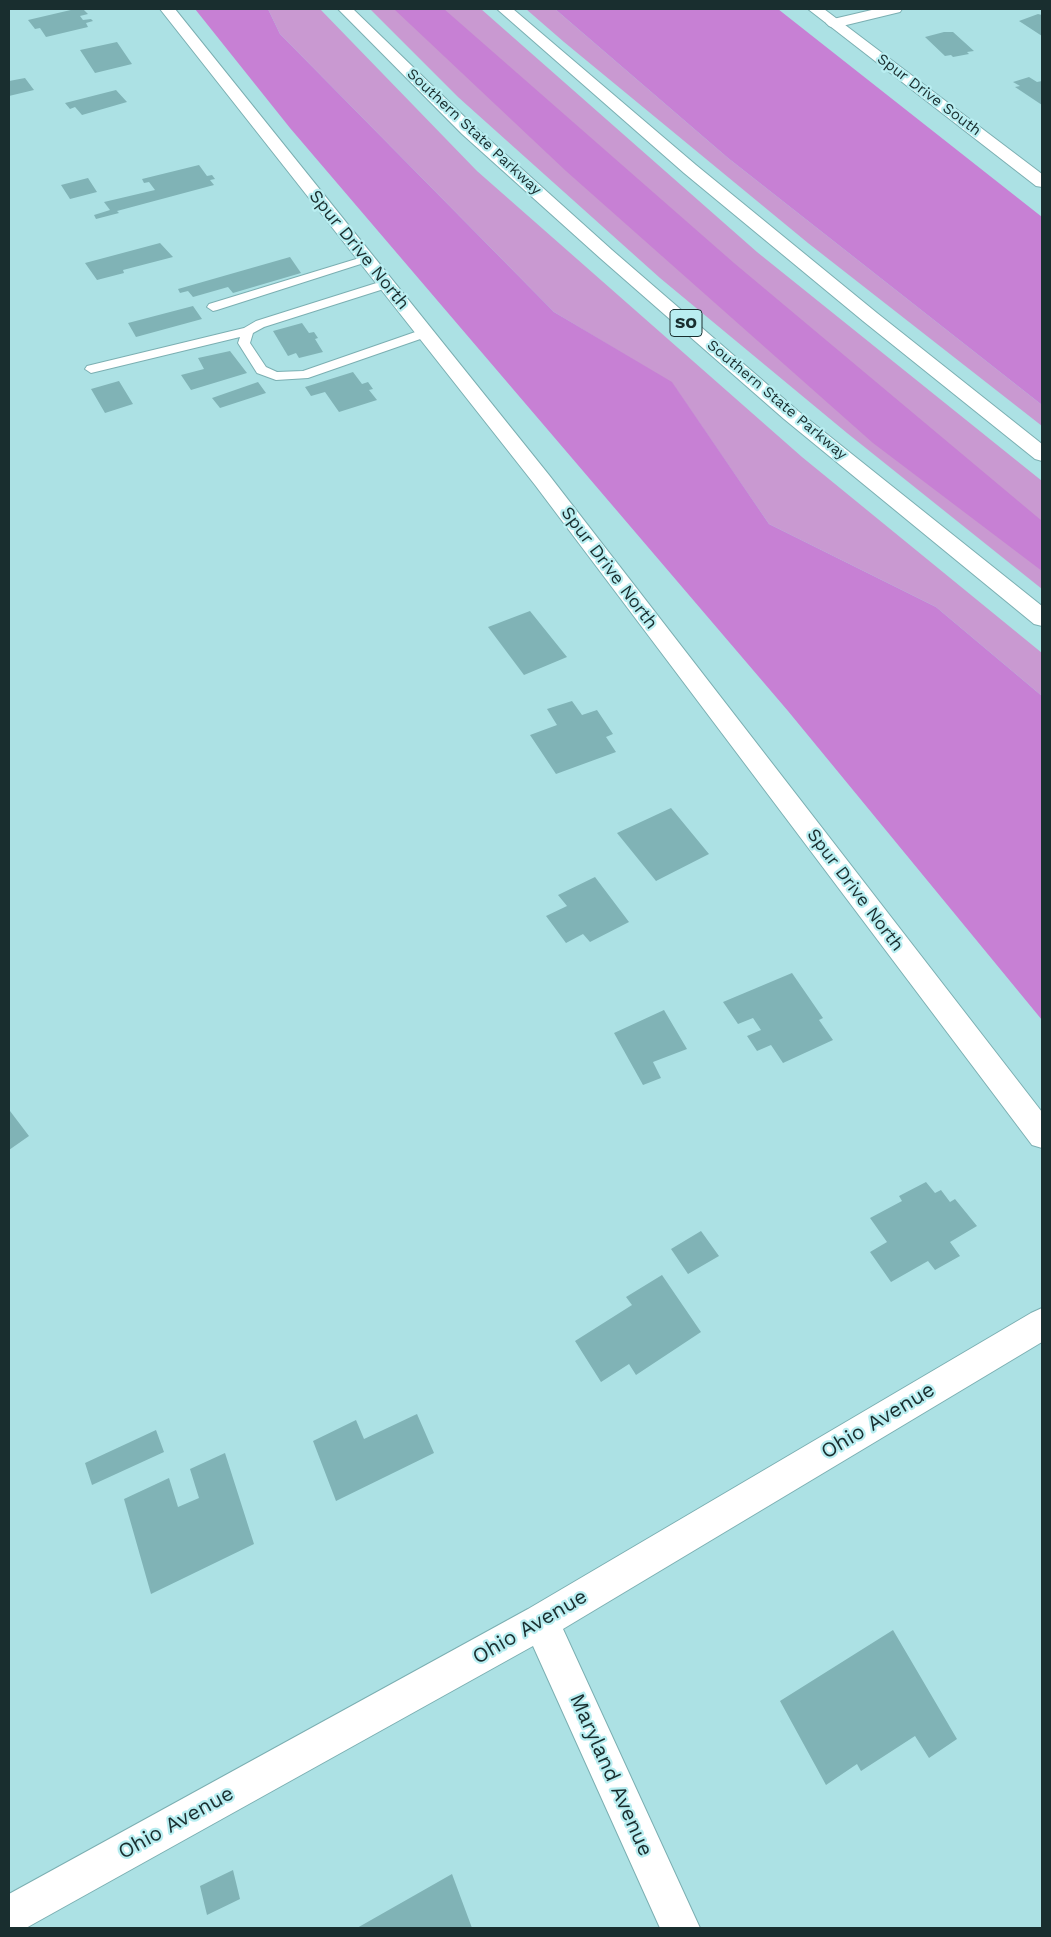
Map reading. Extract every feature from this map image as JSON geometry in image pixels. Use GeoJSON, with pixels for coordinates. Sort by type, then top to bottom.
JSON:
{"type":"FeatureCollection","features":[{"type":"Feature","properties":{"kind":"main road","name":"Spur Drive North"},"geometry":{"type":"LineString","coordinates":[[167,9],[542,480],[1042,1135]]}},
{"type":"Feature","properties":{"kind":"main road","name":"Southern State Parkway"},"geometry":{"type":"LineString","coordinates":[[345,9],[468,130],[606,254],[791,414],[1042,618]]}},
{"type":"Feature","properties":{"kind":"main road"},"geometry":{"type":"LineString","coordinates":[[504,9],[698,175],[870,317],[1042,454]]}},
{"type":"Feature","properties":{"kind":"main road","name":"Spur Drive South"},"geometry":{"type":"LineString","coordinates":[[815,9],[1042,182]]}},
{"type":"Feature","properties":{"kind":"main road"},"geometry":{"type":"LineString","coordinates":[[834,23],[895,9]]}},
{"type":"Feature","properties":{"kind":"main road","name":"Ohio Avenue"},"geometry":{"type":"LineString","coordinates":[[9,1916],[541,1622],[1042,1324]]}},
{"type":"Feature","properties":{"kind":"main road","name":"Maryland Avenue"},"geometry":{"type":"LineString","coordinates":[[541,1622],[680,1928]]}},
{"type":"Feature","properties":{"kind":"lane"},"geometry":{"type":"LineString","coordinates":[[213,307],[366,259]]}},
{"type":"Feature","properties":{"kind":"lane"},"geometry":{"type":"LineString","coordinates":[[91,369],[248,331],[260,324],[386,284]]}},
{"type":"Feature","properties":{"kind":"lane"},"geometry":{"type":"LineString","coordinates":[[248,331],[244,343],[261,370],[276,376],[304,375],[425,333]]}},
{"type":"Feature","properties":{"kind":"shaded area"},"geometry":{"type":"Polygon","coordinates":[[[195,9],[268,9],[280,34],[554,312],[672,382],[769,524],[936,607],[1042,696],[1042,1020],[788,711],[290,128],[195,9]]]}},
{"type":"Feature","properties":{"kind":"shaded area"},"geometry":{"type":"Polygon","coordinates":[[[268,9],[320,9],[477,171],[802,457],[1042,653],[1042,696],[936,607],[769,524],[672,383],[554,312],[280,34],[268,9]]]}},
{"type":"Feature","properties":{"kind":"shaded area"},"geometry":{"type":"Polygon","coordinates":[[[370,9],[481,9],[757,252],[1042,481],[1042,589],[847,433],[660,278],[458,97],[370,9]]]}},
{"type":"Feature","properties":{"kind":"shaded area"},"geometry":{"type":"Polygon","coordinates":[[[394,9],[444,9],[734,263],[1042,521],[1042,571],[873,443],[566,171],[394,9]]]}},
{"type":"Feature","properties":{"kind":"shaded area"},"geometry":{"type":"Polygon","coordinates":[[[526,9],[555,9],[728,158],[1042,405],[1042,426],[808,243],[526,9]]]}},
{"type":"Feature","properties":{"kind":"shaded area"},"geometry":{"type":"Polygon","coordinates":[[[555,9],[778,9],[1042,217],[1042,405],[728,158],[555,9]]]}},
{"type":"Feature","properties":{"kind":"building"},"geometry":{"type":"Polygon","coordinates":[[[75,9],[83,9],[88,14],[80,16],[83,20],[91,19],[93,21],[86,23],[88,27],[46,37],[40,28],[35,29],[28,20],[75,9]]]}},
{"type":"Feature","properties":{"kind":"building"},"geometry":{"type":"Polygon","coordinates":[[[1038,14],[1042,15],[1042,36],[1019,21],[1038,14]]]}},
{"type":"Feature","properties":{"kind":"building"},"geometry":{"type":"Polygon","coordinates":[[[944,32],[953,32],[974,51],[967,52],[969,54],[953,57],[951,55],[945,56],[925,37],[944,32]]]}},
{"type":"Feature","properties":{"kind":"building"},"geometry":{"type":"Polygon","coordinates":[[[117,42],[132,64],[95,73],[80,50],[117,42]]]}},
{"type":"Feature","properties":{"kind":"building"},"geometry":{"type":"Polygon","coordinates":[[[1029,77],[1037,82],[1042,81],[1042,105],[1015,87],[1020,86],[1013,82],[1029,77]]]}},
{"type":"Feature","properties":{"kind":"building"},"geometry":{"type":"Polygon","coordinates":[[[25,78],[34,90],[9,96],[9,81],[25,78]]]}},
{"type":"Feature","properties":{"kind":"building"},"geometry":{"type":"Polygon","coordinates":[[[116,90],[127,102],[82,115],[75,107],[70,109],[65,103],[116,90]]]}},
{"type":"Feature","properties":{"kind":"building"},"geometry":{"type":"Polygon","coordinates":[[[199,165],[207,176],[212,175],[215,179],[210,180],[214,185],[117,211],[119,213],[96,219],[94,215],[110,210],[104,202],[155,190],[149,182],[144,183],[142,179],[199,165]]]}},
{"type":"Feature","properties":{"kind":"building"},"geometry":{"type":"Polygon","coordinates":[[[88,178],[97,192],[70,199],[61,185],[88,178]]]}},
{"type":"Feature","properties":{"kind":"building"},"geometry":{"type":"Polygon","coordinates":[[[160,243],[173,257],[123,270],[124,273],[97,280],[85,263],[160,243]]]}},
{"type":"Feature","properties":{"kind":"building"},"geometry":{"type":"Polygon","coordinates":[[[290,257],[301,273],[233,293],[228,287],[193,297],[188,291],[180,293],[178,289],[290,257]]]}},
{"type":"Feature","properties":{"kind":"building"},"geometry":{"type":"Polygon","coordinates":[[[193,306],[202,319],[136,337],[128,323],[193,306]]]}},
{"type":"Feature","properties":{"kind":"building"},"geometry":{"type":"Polygon","coordinates":[[[302,323],[309,333],[314,332],[318,338],[315,339],[323,352],[299,358],[296,353],[288,356],[273,331],[302,323]]]}},
{"type":"Feature","properties":{"kind":"building"},"geometry":{"type":"Polygon","coordinates":[[[230,351],[247,373],[191,390],[181,375],[204,369],[198,358],[230,351]]]}},
{"type":"Feature","properties":{"kind":"building"},"geometry":{"type":"Polygon","coordinates":[[[353,372],[362,384],[368,382],[373,389],[369,390],[377,400],[339,412],[325,392],[311,396],[305,387],[353,372]]]}},
{"type":"Feature","properties":{"kind":"building"},"geometry":{"type":"Polygon","coordinates":[[[119,381],[133,404],[105,413],[91,389],[119,381]]]}},
{"type":"Feature","properties":{"kind":"building"},"geometry":{"type":"Polygon","coordinates":[[[258,382],[266,393],[220,408],[212,398],[258,382]]]}},
{"type":"Feature","properties":{"kind":"building"},"geometry":{"type":"Polygon","coordinates":[[[530,611],[567,657],[524,675],[488,627],[530,611]]]}},
{"type":"Feature","properties":{"kind":"building"},"geometry":{"type":"Polygon","coordinates":[[[572,701],[582,715],[597,710],[613,734],[606,737],[616,752],[556,774],[530,735],[557,725],[547,709],[572,701]]]}},
{"type":"Feature","properties":{"kind":"building"},"geometry":{"type":"Polygon","coordinates":[[[671,808],[709,854],[656,881],[617,833],[671,808]]]}},
{"type":"Feature","properties":{"kind":"building"},"geometry":{"type":"Polygon","coordinates":[[[595,877],[629,922],[590,942],[583,934],[566,943],[546,916],[567,906],[558,895],[595,877]]]}},
{"type":"Feature","properties":{"kind":"building"},"geometry":{"type":"Polygon","coordinates":[[[792,973],[823,1018],[819,1020],[833,1040],[783,1063],[771,1045],[757,1051],[747,1036],[761,1030],[753,1018],[738,1024],[723,1002],[792,973]]]}},
{"type":"Feature","properties":{"kind":"building"},"geometry":{"type":"Polygon","coordinates":[[[664,1010],[687,1049],[653,1062],[661,1078],[643,1085],[614,1033],[664,1010]]]}},
{"type":"Feature","properties":{"kind":"building"},"geometry":{"type":"Polygon","coordinates":[[[9,1112],[29,1136],[9,1150],[9,1112]]]}},
{"type":"Feature","properties":{"kind":"building"},"geometry":{"type":"Polygon","coordinates":[[[926,1182],[935,1193],[941,1190],[950,1202],[955,1199],[977,1226],[950,1242],[960,1256],[935,1270],[928,1261],[891,1282],[870,1252],[887,1242],[870,1218],[902,1201],[899,1196],[926,1182]]]}},
{"type":"Feature","properties":{"kind":"building"},"geometry":{"type":"Polygon","coordinates":[[[701,1231],[719,1256],[688,1274],[671,1249],[701,1231]]]}},
{"type":"Feature","properties":{"kind":"building"},"geometry":{"type":"Polygon","coordinates":[[[662,1275],[701,1332],[636,1375],[629,1364],[601,1382],[575,1341],[632,1305],[626,1297],[662,1275]]]}},
{"type":"Feature","properties":{"kind":"building"},"geometry":{"type":"Polygon","coordinates":[[[417,1414],[434,1453],[336,1501],[313,1441],[356,1420],[364,1439],[417,1414]]]}},
{"type":"Feature","properties":{"kind":"building"},"geometry":{"type":"Polygon","coordinates":[[[156,1430],[164,1452],[92,1485],[85,1463],[156,1430]]]}},
{"type":"Feature","properties":{"kind":"building"},"geometry":{"type":"Polygon","coordinates":[[[225,1453],[254,1544],[151,1594],[124,1499],[169,1478],[178,1507],[199,1498],[190,1469],[225,1453]]]}},
{"type":"Feature","properties":{"kind":"building"},"geometry":{"type":"Polygon","coordinates":[[[893,1630],[957,1739],[929,1758],[915,1736],[861,1771],[857,1764],[826,1785],[780,1701],[893,1630]]]}},
{"type":"Feature","properties":{"kind":"building"},"geometry":{"type":"Polygon","coordinates":[[[233,1870],[240,1899],[207,1915],[200,1886],[233,1870]]]}},
{"type":"Feature","properties":{"kind":"building"},"geometry":{"type":"Polygon","coordinates":[[[452,1874],[472,1928],[357,1928],[452,1874]]]}}]}
